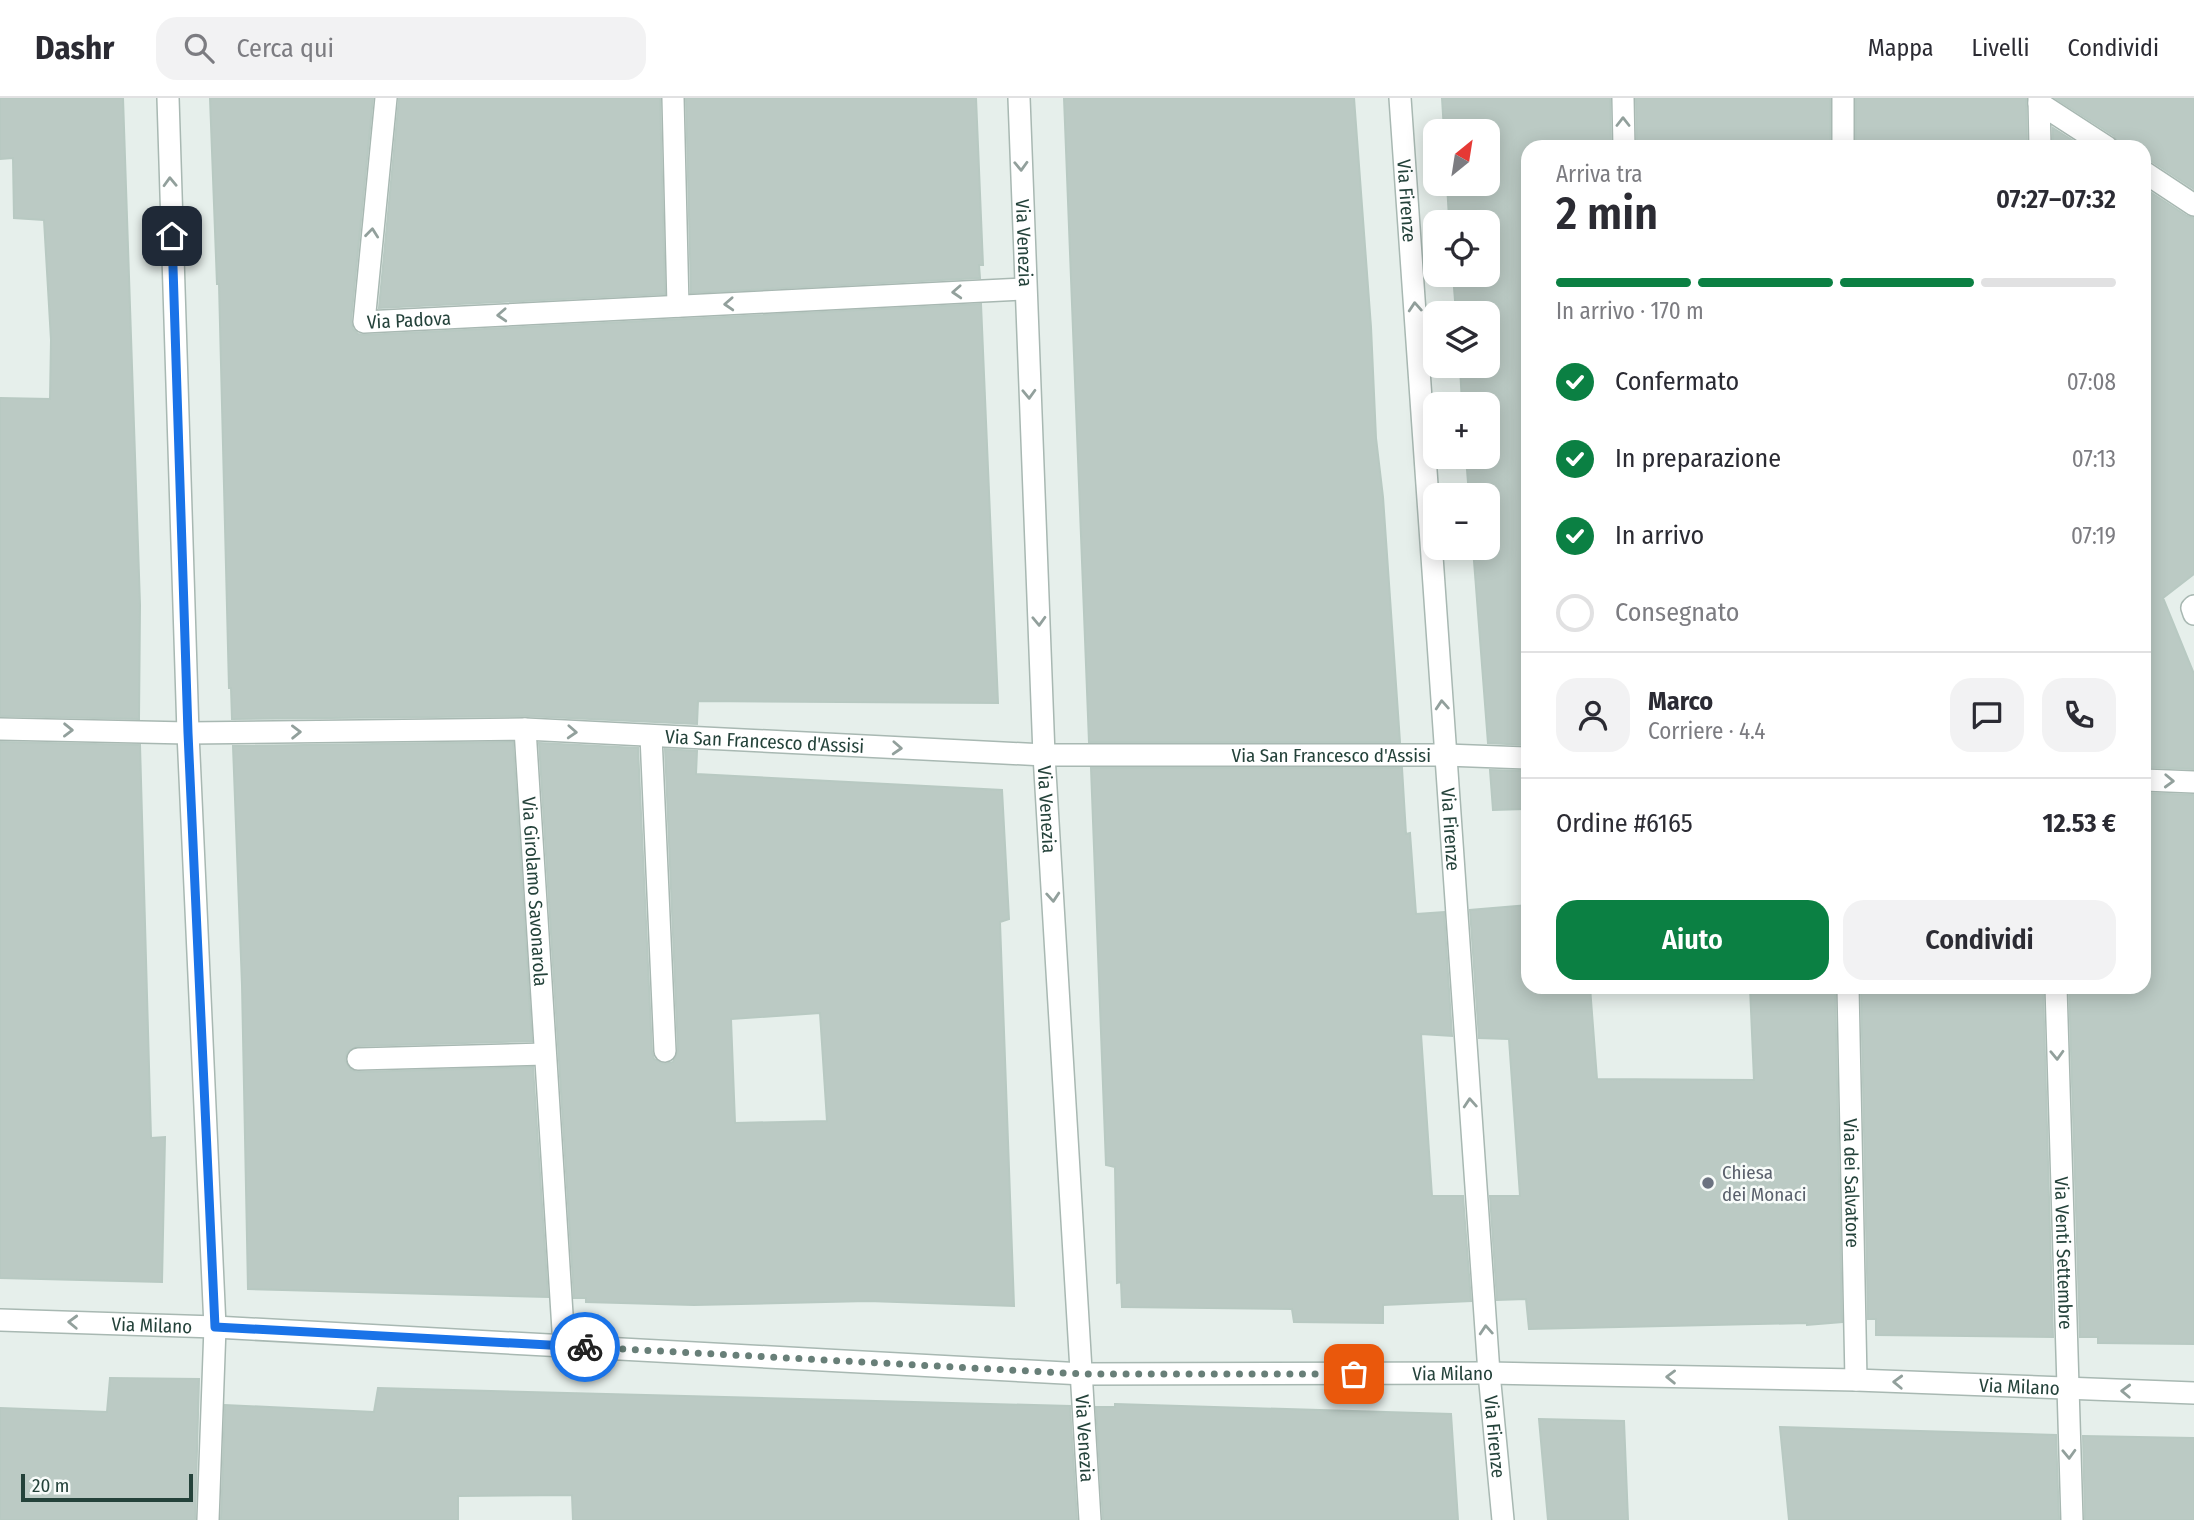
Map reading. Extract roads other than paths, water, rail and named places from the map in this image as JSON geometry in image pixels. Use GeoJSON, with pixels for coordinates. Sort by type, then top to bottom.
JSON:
{"type":"FeatureCollection","features":[{"type":"Feature","properties":{"kind":"street"},"geometry":{"type":"LineString","coordinates":[[167,98],[188,733],[215,1327],[208,1520]]}},
{"type":"Feature","properties":{"kind":"street","name":"Via Padova"},"geometry":{"type":"LineString","coordinates":[[386,98],[364,322],[1025,289]]}},
{"type":"Feature","properties":{"kind":"street"},"geometry":{"type":"LineString","coordinates":[[673,98],[678,306]]}},
{"type":"Feature","properties":{"kind":"street","name":"Via Venezia"},"geometry":{"type":"LineString","coordinates":[[1019,98],[1044,755],[1090,1520]]}},
{"type":"Feature","properties":{"kind":"street","name":"Via Firenze"},"geometry":{"type":"LineString","coordinates":[[1400,98],[1489,1373],[1503,1520]]}},
{"type":"Feature","properties":{"kind":"street"},"geometry":{"type":"LineString","coordinates":[[1623,98],[1623,140]]}},
{"type":"Feature","properties":{"kind":"street"},"geometry":{"type":"LineString","coordinates":[[1843,98],[1843,140]]}},
{"type":"Feature","properties":{"kind":"street"},"geometry":{"type":"LineString","coordinates":[[2039,100],[2040,140]]}},
{"type":"Feature","properties":{"kind":"street"},"geometry":{"type":"LineString","coordinates":[[2039,100],[2097,140]]}},
{"type":"Feature","properties":{"kind":"street"},"geometry":{"type":"LineString","coordinates":[[2151,177],[2194,205]]}},
{"type":"Feature","properties":{"kind":"street"},"geometry":{"type":"LineString","coordinates":[[2194,606],[2194,614]]}},
{"type":"Feature","properties":{"kind":"street","name":"Via San Francesco d'Assisi"},"geometry":{"type":"LineString","coordinates":[[0,729],[188,733],[525,729],[1044,755],[1446,755],[1521,758]]}},
{"type":"Feature","properties":{"kind":"street","name":"Via Girolamo Savonarola"},"geometry":{"type":"LineString","coordinates":[[525,729],[564,1346]]}},
{"type":"Feature","properties":{"kind":"street"},"geometry":{"type":"LineString","coordinates":[[651,736],[665,1051]]}},
{"type":"Feature","properties":{"kind":"street"},"geometry":{"type":"LineString","coordinates":[[2151,780],[2194,782]]}},
{"type":"Feature","properties":{"kind":"street","name":"Via dei Salvatore"},"geometry":{"type":"LineString","coordinates":[[1848,994],[1856,1380]]}},
{"type":"Feature","properties":{"kind":"street","name":"Via Venti Settembre"},"geometry":{"type":"LineString","coordinates":[[2056,994],[2072,1520]]}},
{"type":"Feature","properties":{"kind":"street"},"geometry":{"type":"LineString","coordinates":[[358,1059],[545,1054]]}},
{"type":"Feature","properties":{"kind":"street","name":"Via Milano"},"geometry":{"type":"LineString","coordinates":[[0,1320],[215,1327],[1083,1374],[1489,1373],[1856,1380],[2194,1393]]}},
{"type":"Feature","properties":{"kind":"place","name":"Chiesa dei Monaci"},"geometry":{"type":"Point","coordinates":[1708,1183]}}]}
